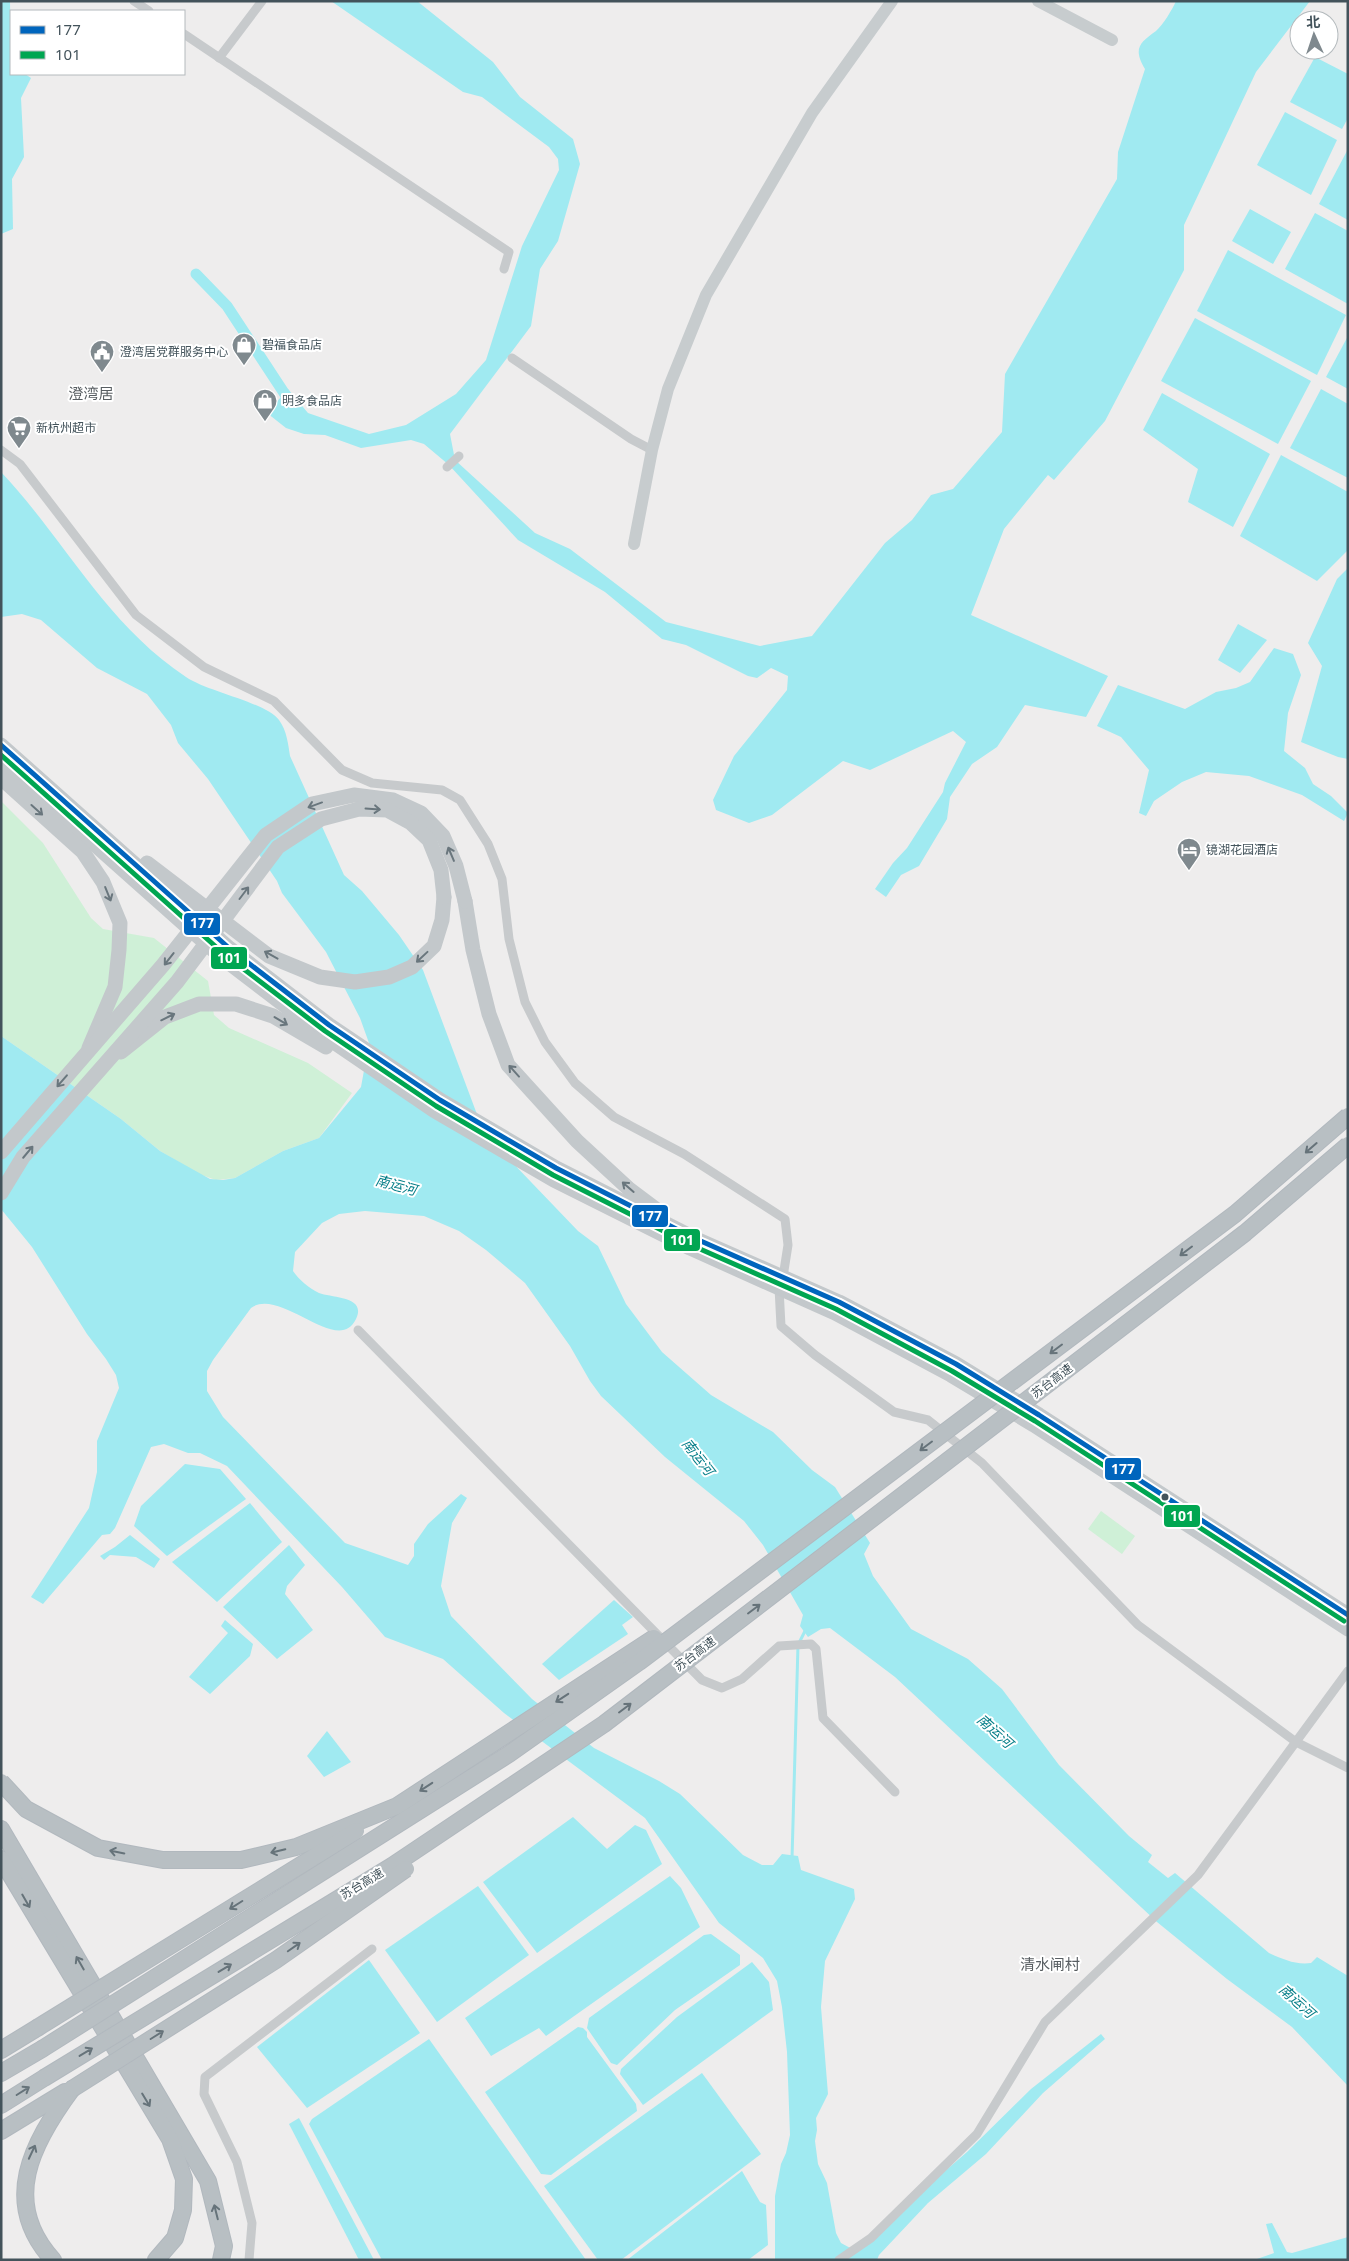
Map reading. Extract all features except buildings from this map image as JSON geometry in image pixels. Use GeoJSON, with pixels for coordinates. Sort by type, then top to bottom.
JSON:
{"type":"FeatureCollection","features":[{"type":"Feature","properties":{"kind":"highway","name":"苏台高速"},"geometry":{"type":"LineString","coordinates":[[1,2073],[509,1754],[639,1662],[1234,1214],[1348,1116]]}},
{"type":"Feature","properties":{"kind":"highway","name":"苏台高速"},"geometry":{"type":"LineString","coordinates":[[1,2105],[392,1866],[604,1724],[1245,1233],[1348,1145]]}},
{"type":"Feature","properties":{"kind":"highway"},"geometry":{"type":"LineString","coordinates":[[1,2050],[397,1806],[779,1557]]}},
{"type":"Feature","properties":{"kind":"highway"},"geometry":{"type":"LineString","coordinates":[[1,2131],[72,2089],[276,1960],[405,1870],[604,1724]]}},
{"type":"Feature","properties":{"kind":"highway"},"geometry":{"type":"LineString","coordinates":[[1,1782],[26,1809],[98,1848],[163,1860],[241,1860],[296,1847],[397,1806]]}},
{"type":"Feature","properties":{"kind":"highway"},"geometry":{"type":"LineString","coordinates":[[1,1829],[208,2181],[224,2246],[221,2260]]}},
{"type":"Feature","properties":{"kind":"highway"},"geometry":{"type":"LineString","coordinates":[[1,1859],[170,2139],[184,2179],[183,2210],[174,2238],[156,2260]]}},
{"type":"Feature","properties":{"kind":"highway"},"geometry":{"type":"LineString","coordinates":[[53,2260],[38,2246],[25,2220],[21,2188],[29,2157],[47,2122],[72,2089]]}},
{"type":"Feature","properties":{"kind":"main road"},"geometry":{"type":"LineString","coordinates":[[1,745],[229,948],[329,1025],[465,1115],[556,1168],[781,1282],[959,1380],[1034,1425],[1348,1629]]}},
{"type":"Feature","properties":{"kind":"main road"},"geometry":{"type":"LineString","coordinates":[[1,761],[220,956],[322,1034],[436,1111]]}},
{"type":"Feature","properties":{"kind":"main road"},"geometry":{"type":"LineString","coordinates":[[1,778],[83,852],[103,882],[120,923],[115,987],[87,1052]]}},
{"type":"Feature","properties":{"kind":"main road"},"geometry":{"type":"LineString","coordinates":[[1,1193],[23,1157],[177,982],[278,847],[321,819],[359,809],[387,810],[411,824],[429,840],[441,870],[444,897],[442,920],[434,946],[412,967],[389,976],[355,982],[320,977],[269,956],[54,792]]}},
{"type":"Feature","properties":{"kind":"main road"},"geometry":{"type":"LineString","coordinates":[[1,1152],[163,965],[266,835],[312,804],[354,795],[393,800],[421,813],[443,836],[456,866],[465,901],[473,950],[489,1014],[508,1065],[577,1141],[629,1189],[694,1238]]}},
{"type":"Feature","properties":{"kind":"main road"},"geometry":{"type":"LineString","coordinates":[[102,1067],[165,1017],[199,1004],[236,1004],[273,1016],[554,1180],[690,1248],[839,1302],[956,1364],[1047,1420],[1348,1615]]}},
{"type":"Feature","properties":{"kind":"street"},"geometry":{"type":"LineString","coordinates":[[134,1],[148,10]]}},
{"type":"Feature","properties":{"kind":"street"},"geometry":{"type":"LineString","coordinates":[[219,58],[262,1]]}},
{"type":"Feature","properties":{"kind":"street"},"geometry":{"type":"LineString","coordinates":[[634,544],[652,450],[668,389],[706,295],[812,113],[892,1]]}},
{"type":"Feature","properties":{"kind":"street"},"geometry":{"type":"LineString","coordinates":[[1038,1],[1112,40]]}},
{"type":"Feature","properties":{"kind":"street"},"geometry":{"type":"LineString","coordinates":[[185,35],[509,252],[504,269]]}},
{"type":"Feature","properties":{"kind":"street"},"geometry":{"type":"LineString","coordinates":[[512,358],[631,439],[652,450]]}},
{"type":"Feature","properties":{"kind":"street"},"geometry":{"type":"LineString","coordinates":[[1,450],[20,464],[136,615],[204,667],[274,701],[342,770],[372,783],[442,790],[460,800],[488,844],[502,879],[509,939],[525,1002],[545,1042],[575,1083],[614,1117],[684,1154],[785,1219],[788,1245],[781,1282],[781,1326],[814,1355],[894,1412],[928,1420],[982,1463],[1138,1625],[1296,1742],[1348,1768]]}},
{"type":"Feature","properties":{"kind":"street"},"geometry":{"type":"LineString","coordinates":[[447,467],[459,456]]}},
{"type":"Feature","properties":{"kind":"street"},"geometry":{"type":"LineString","coordinates":[[358,1330],[702,1680],[722,1688],[742,1679],[779,1646],[811,1644],[816,1649],[823,1718],[895,1792]]}},
{"type":"Feature","properties":{"kind":"street"},"geometry":{"type":"LineString","coordinates":[[839,2260],[871,2238],[977,2134],[1044,2022],[1147,1927],[1198,1875],[1348,1671]]}},
{"type":"Feature","properties":{"kind":"street"},"geometry":{"type":"LineString","coordinates":[[249,2260],[252,2223],[237,2162],[204,2094],[205,2077],[372,1948]]}},
{"type":"Feature","properties":{"kind":"green space"},"geometry":{"type":"Polygon","coordinates":[[[1,801],[43,843],[91,918],[103,929],[154,938],[208,981],[214,1015],[229,1028],[308,1063],[352,1093],[319,1138],[283,1151],[235,1178],[216,1180],[199,1174],[160,1151],[121,1119],[1,1036],[1,801]]]}},
{"type":"Feature","properties":{"kind":"green space"},"geometry":{"type":"Polygon","coordinates":[[[1101,1511],[1135,1536],[1122,1554],[1088,1529],[1101,1511]]]}},
{"type":"Feature","properties":{"kind":"water"},"geometry":{"type":"Polygon","coordinates":[[[1,1],[10,1],[10,75],[26,75],[31,78],[21,98],[24,157],[12,179],[13,229],[1,234],[1,1]]]}},
{"type":"Feature","properties":{"kind":"water"},"geometry":{"type":"Polygon","coordinates":[[[331,1],[417,1],[493,62],[520,97],[573,139],[580,164],[558,241],[540,269],[531,326],[450,434],[455,460],[535,533],[570,549],[666,622],[760,646],[812,636],[885,543],[912,520],[931,495],[953,489],[1002,432],[1005,374],[1117,179],[1118,152],[1145,69],[1139,56],[1140,47],[1145,39],[1162,25],[1176,1],[1310,1],[1303,10],[1289,10],[1289,29],[1256,72],[1184,225],[1184,270],[1105,421],[1054,480],[1048,475],[1004,529],[971,615],[1108,676],[1086,717],[1025,705],[997,747],[972,764],[950,797],[947,819],[919,866],[901,875],[886,897],[875,889],[893,863],[907,848],[943,792],[945,783],[966,742],[953,731],[870,770],[843,761],[772,815],[749,823],[716,810],[713,800],[734,756],[787,690],[788,676],[771,668],[757,678],[748,676],[686,645],[662,639],[605,592],[518,540],[449,465],[424,444],[411,440],[361,448],[325,435],[304,434],[286,428],[267,413],[288,389],[308,413],[369,434],[406,425],[456,394],[486,360],[522,246],[559,170],[558,159],[549,147],[482,97],[463,92],[331,1]]]}},
{"type":"Feature","properties":{"kind":"water"},"geometry":{"type":"Polygon","coordinates":[[[1313,60],[1321,60],[1348,74],[1348,118],[1342,129],[1290,102],[1313,60]]]}},
{"type":"Feature","properties":{"kind":"water"},"geometry":{"type":"Polygon","coordinates":[[[1285,112],[1337,140],[1311,195],[1257,165],[1285,112]]]}},
{"type":"Feature","properties":{"kind":"water"},"geometry":{"type":"Polygon","coordinates":[[[1348,149],[1348,220],[1319,204],[1348,149]]]}},
{"type":"Feature","properties":{"kind":"water"},"geometry":{"type":"Polygon","coordinates":[[[1250,209],[1291,232],[1273,264],[1232,241],[1250,209]]]}},
{"type":"Feature","properties":{"kind":"water"},"geometry":{"type":"Polygon","coordinates":[[[1315,213],[1348,231],[1348,304],[1285,269],[1315,213]]]}},
{"type":"Feature","properties":{"kind":"water"},"geometry":{"type":"Polygon","coordinates":[[[1228,250],[1346,315],[1317,375],[1197,311],[1228,250]]]}},
{"type":"Feature","properties":{"kind":"water"},"geometry":{"type":"Polygon","coordinates":[[[1195,318],[1311,381],[1278,444],[1161,381],[1195,318]]]}},
{"type":"Feature","properties":{"kind":"water"},"geometry":{"type":"Polygon","coordinates":[[[1348,336],[1348,389],[1326,377],[1348,336]]]}},
{"type":"Feature","properties":{"kind":"water"},"geometry":{"type":"Polygon","coordinates":[[[1321,389],[1348,404],[1348,478],[1290,448],[1321,389]]]}},
{"type":"Feature","properties":{"kind":"water"},"geometry":{"type":"Polygon","coordinates":[[[1162,393],[1270,454],[1233,527],[1188,502],[1198,469],[1143,430],[1162,393]]]}},
{"type":"Feature","properties":{"kind":"water"},"geometry":{"type":"Polygon","coordinates":[[[1281,455],[1348,492],[1348,550],[1317,581],[1240,536],[1281,455]]]}},
{"type":"Feature","properties":{"kind":"water","name":"南运河"},"geometry":{"type":"Polygon","coordinates":[[[1,472],[24,498],[109,607],[157,656],[186,677],[208,688],[262,708],[279,720],[288,742],[290,756],[344,875],[362,891],[399,935],[423,970],[484,1133],[578,1231],[598,1246],[626,1304],[662,1352],[711,1395],[773,1432],[812,1470],[835,1487],[870,1543],[864,1554],[873,1576],[911,1629],[968,1659],[1002,1689],[1059,1765],[1129,1836],[1152,1855],[1148,1862],[1168,1878],[1175,1873],[1269,1953],[1300,1963],[1311,1963],[1317,1957],[1348,1976],[1348,2086],[1292,2027],[1227,1979],[1157,1922],[895,1677],[830,1628],[821,1629],[808,1637],[800,1626],[803,1615],[763,1545],[744,1521],[665,1457],[601,1396],[570,1346],[525,1283],[486,1250],[459,1231],[424,1216],[365,1211],[339,1214],[322,1223],[295,1252],[293,1271],[304,1284],[319,1293],[353,1302],[357,1306],[358,1311],[356,1319],[348,1329],[336,1330],[277,1306],[263,1304],[251,1308],[207,1371],[207,1391],[223,1417],[345,1543],[408,1565],[414,1556],[414,1544],[428,1524],[461,1494],[467,1498],[452,1523],[441,1586],[451,1616],[532,1699],[594,1748],[659,1781],[680,1794],[743,1855],[762,1865],[773,1865],[782,1854],[798,1856],[801,1870],[854,1889],[855,1899],[825,1961],[821,2007],[828,2094],[816,2118],[817,2130],[815,2141],[818,2164],[827,2183],[836,2233],[841,2243],[854,2250],[967,2152],[1031,2089],[1101,2034],[1105,2039],[1043,2093],[986,2154],[928,2203],[879,2255],[877,2260],[775,2260],[775,2196],[781,2164],[786,2153],[790,2135],[787,2052],[777,1981],[763,1958],[719,1923],[645,1818],[504,1713],[443,1659],[385,1637],[342,1587],[227,1466],[200,1453],[188,1453],[164,1444],[151,1447],[115,1528],[110,1534],[102,1535],[43,1604],[31,1597],[89,1508],[97,1472],[97,1441],[119,1388],[116,1375],[106,1359],[87,1334],[32,1247],[1,1209],[1,1036],[121,1119],[160,1151],[210,1179],[223,1180],[235,1178],[283,1151],[319,1138],[361,1087],[369,1043],[360,1018],[326,952],[282,893],[277,881],[208,779],[178,743],[171,725],[147,694],[97,668],[41,620],[22,614],[1,617],[1,472]]]}},
{"type":"Feature","properties":{"kind":"water"},"geometry":{"type":"Polygon","coordinates":[[[1348,568],[1348,759],[1338,757],[1301,742],[1322,666],[1308,643],[1337,579],[1348,568]]]}},
{"type":"Feature","properties":{"kind":"water"},"geometry":{"type":"Polygon","coordinates":[[[1238,624],[1267,640],[1240,673],[1218,660],[1238,624]]]}},
{"type":"Feature","properties":{"kind":"water"},"geometry":{"type":"Polygon","coordinates":[[[1274,648],[1293,654],[1301,675],[1288,713],[1284,751],[1305,768],[1313,784],[1331,796],[1348,813],[1344,821],[1302,795],[1249,776],[1206,772],[1182,782],[1154,801],[1146,816],[1139,813],[1149,770],[1121,737],[1097,726],[1118,685],[1185,709],[1216,692],[1236,688],[1250,682],[1274,648]]]}},
{"type":"Feature","properties":{"kind":"water"},"geometry":{"type":"Polygon","coordinates":[[[185,1464],[220,1469],[246,1499],[167,1556],[134,1526],[141,1506],[185,1464]]]}},
{"type":"Feature","properties":{"kind":"water"},"geometry":{"type":"Polygon","coordinates":[[[250,1503],[282,1542],[217,1602],[172,1562],[250,1503]]]}},
{"type":"Feature","properties":{"kind":"water"},"geometry":{"type":"Polygon","coordinates":[[[130,1535],[160,1559],[154,1568],[136,1557],[110,1555],[104,1560],[100,1556],[130,1535]]]}},
{"type":"Feature","properties":{"kind":"water"},"geometry":{"type":"Polygon","coordinates":[[[289,1545],[305,1565],[287,1586],[285,1594],[313,1630],[277,1659],[223,1607],[289,1545]]]}},
{"type":"Feature","properties":{"kind":"water"},"geometry":{"type":"Polygon","coordinates":[[[614,1600],[633,1617],[622,1625],[628,1634],[559,1680],[542,1664],[614,1600]]]}},
{"type":"Feature","properties":{"kind":"water"},"geometry":{"type":"Polygon","coordinates":[[[225,1620],[253,1644],[250,1656],[210,1694],[189,1677],[228,1633],[221,1626],[225,1620]]]}},
{"type":"Feature","properties":{"kind":"water"},"geometry":{"type":"Polygon","coordinates":[[[327,1731],[351,1762],[324,1777],[307,1756],[327,1731]]]}},
{"type":"Feature","properties":{"kind":"water"},"geometry":{"type":"Polygon","coordinates":[[[573,1817],[607,1849],[635,1825],[646,1830],[662,1864],[537,1953],[483,1882],[573,1817]]]}},
{"type":"Feature","properties":{"kind":"water"},"geometry":{"type":"Polygon","coordinates":[[[670,1876],[681,1888],[700,1927],[546,2036],[539,2028],[491,2056],[465,2018],[670,1876]]]}},
{"type":"Feature","properties":{"kind":"water"},"geometry":{"type":"Polygon","coordinates":[[[478,1886],[529,1955],[437,2022],[385,1950],[478,1886]]]}},
{"type":"Feature","properties":{"kind":"water"},"geometry":{"type":"Polygon","coordinates":[[[711,1934],[740,1955],[740,1965],[675,2010],[617,2065],[611,2063],[587,2028],[589,2018],[704,1935],[711,1934]]]}},
{"type":"Feature","properties":{"kind":"water"},"geometry":{"type":"Polygon","coordinates":[[[369,1960],[420,2033],[307,2108],[257,2047],[369,1960]]]}},
{"type":"Feature","properties":{"kind":"water"},"geometry":{"type":"Polygon","coordinates":[[[752,1962],[769,1982],[773,2010],[643,2105],[620,2074],[621,2069],[677,2017],[752,1962]]]}},
{"type":"Feature","properties":{"kind":"water"},"geometry":{"type":"Polygon","coordinates":[[[578,2027],[583,2028],[587,2032],[587,2037],[636,2104],[637,2111],[551,2175],[541,2174],[485,2092],[578,2027]]]}},
{"type":"Feature","properties":{"kind":"water"},"geometry":{"type":"Polygon","coordinates":[[[429,2039],[586,2260],[382,2260],[309,2124],[312,2119],[429,2039]]]}},
{"type":"Feature","properties":{"kind":"water"},"geometry":{"type":"Polygon","coordinates":[[[702,2073],[761,2154],[621,2260],[598,2260],[544,2186],[702,2073]]]}},
{"type":"Feature","properties":{"kind":"water"},"geometry":{"type":"Polygon","coordinates":[[[299,2118],[374,2260],[359,2260],[289,2124],[299,2118]]]}},
{"type":"Feature","properties":{"kind":"water"},"geometry":{"type":"Polygon","coordinates":[[[742,2171],[760,2202],[766,2205],[768,2245],[748,2260],[627,2260],[742,2171]]]}},
{"type":"Feature","properties":{"kind":"water"},"geometry":{"type":"Polygon","coordinates":[[[1272,2223],[1287,2252],[1292,2253],[1348,2237],[1348,2260],[1254,2260],[1274,2253],[1266,2224],[1272,2223]]]}},
{"type":"Feature","properties":{"kind":"waterway"},"geometry":{"type":"LineString","coordinates":[[196,274],[227,306],[292,405]]}},
{"type":"Feature","properties":{"kind":"waterway"},"geometry":{"type":"LineString","coordinates":[[792,1859],[798,1645],[806,1629]]}},
{"type":"Feature","properties":{"kind":"transit line","name":"177"},"geometry":{"type":"LineString","coordinates":[[1,745],[229,948],[329,1025],[440,1100],[556,1168],[694,1238],[839,1302],[956,1364],[1039,1415],[1348,1615]]}},
{"type":"Feature","properties":{"kind":"transit line","name":"101"},"geometry":{"type":"LineString","coordinates":[[1,755],[224,954],[325,1031],[436,1106],[553,1175],[691,1245],[836,1309],[952,1371],[1035,1421],[1344,1621]]}},
{"type":"Feature","properties":{"kind":"place","name":"碧福食品店"},"geometry":{"type":"Point","coordinates":[244,366]}},
{"type":"Feature","properties":{"kind":"place","name":"澄湾居党群服务中心"},"geometry":{"type":"Point","coordinates":[102,373]}},
{"type":"Feature","properties":{"kind":"place","name":"明多食品店"},"geometry":{"type":"Point","coordinates":[265,422]}},
{"type":"Feature","properties":{"kind":"place","name":"新杭州超市"},"geometry":{"type":"Point","coordinates":[19,449]}},
{"type":"Feature","properties":{"kind":"place","name":"镜湖花园酒店"},"geometry":{"type":"Point","coordinates":[1189,871]}},
{"type":"Feature","properties":{"kind":"district","name":"澄湾居"},"geometry":{"type":"Point","coordinates":[91,394]}},
{"type":"Feature","properties":{"kind":"district","name":"清水闸村"},"geometry":{"type":"Point","coordinates":[1050,1965]}}]}
